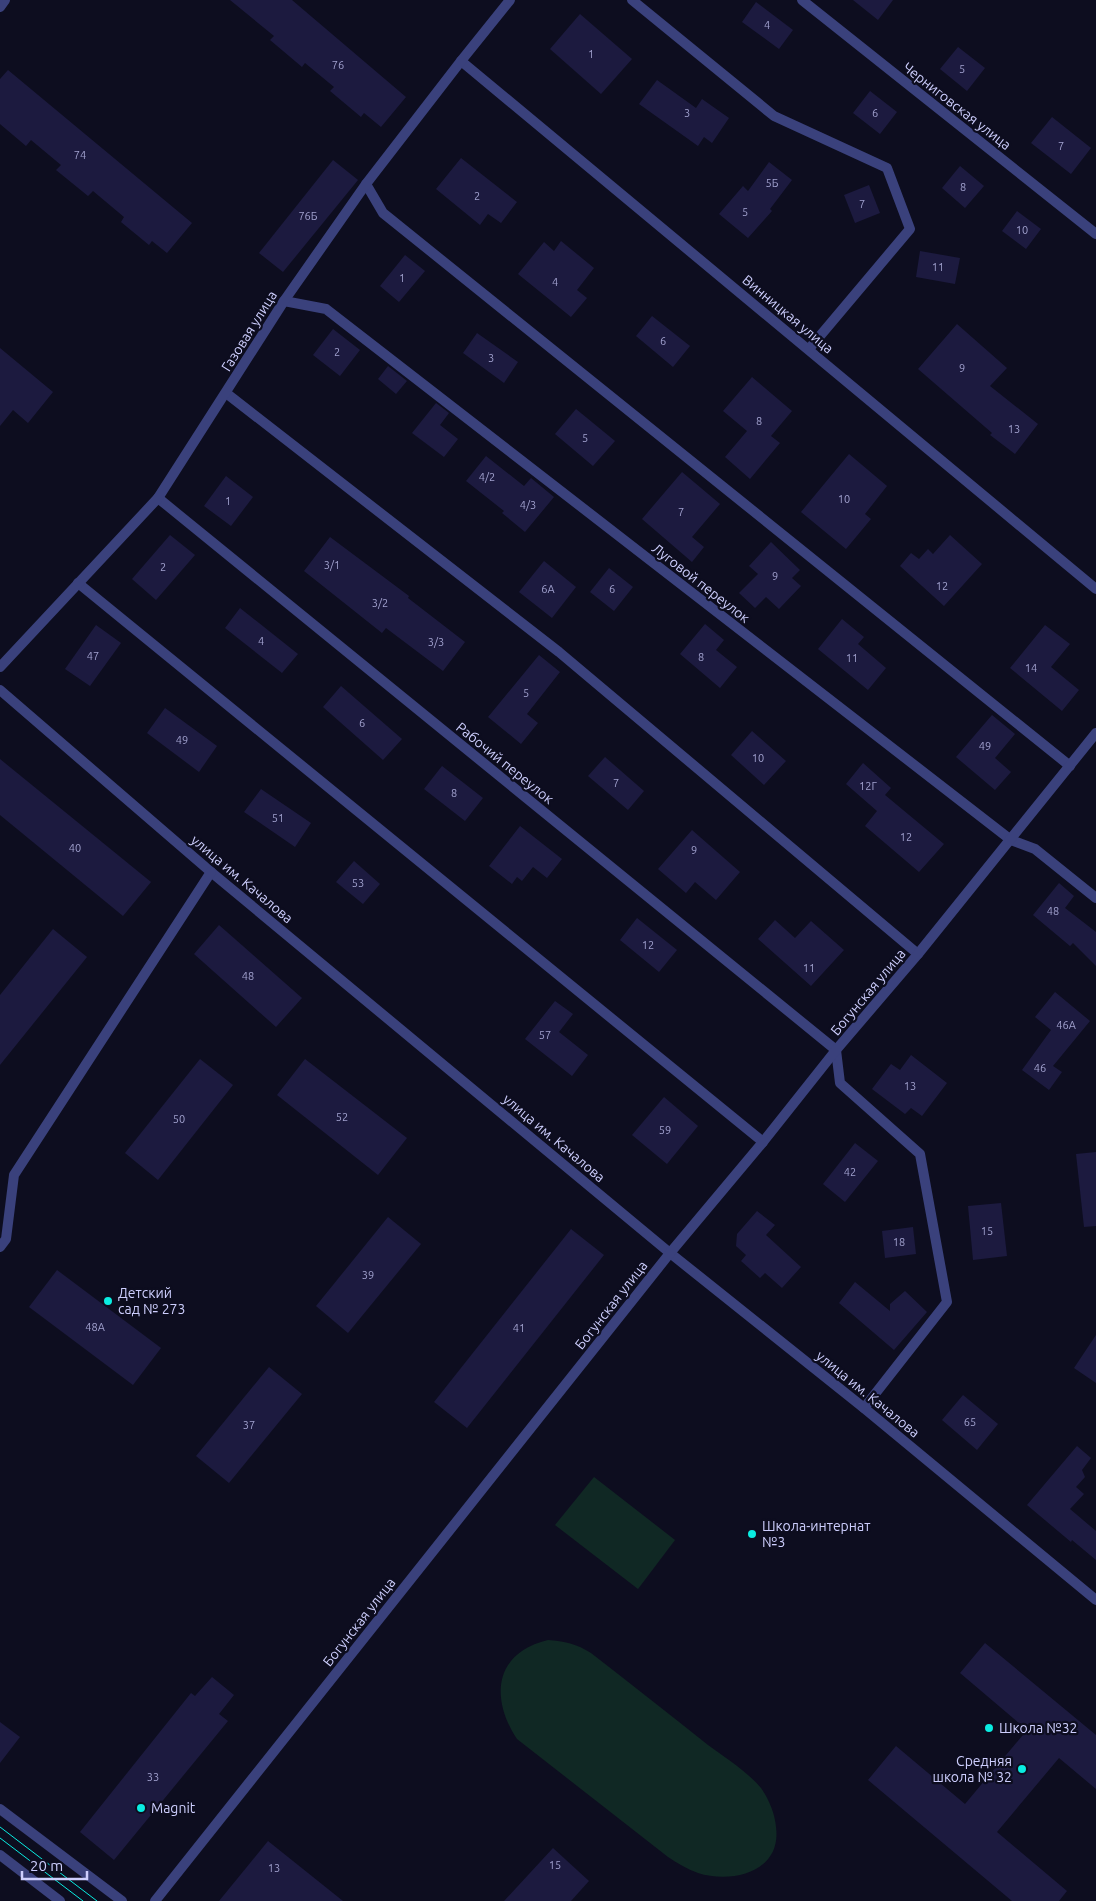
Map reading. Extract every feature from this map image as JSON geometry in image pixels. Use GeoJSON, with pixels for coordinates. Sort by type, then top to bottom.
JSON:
{"type":"FeatureCollection","features":[{"type":"Feature","properties":{"kind":"street"},"geometry":{"type":"LineString","coordinates":[[0,7],[5,0]]}},
{"type":"Feature","properties":{"kind":"street","name":"Газовая улица"},"geometry":{"type":"LineString","coordinates":[[0,667],[158,498],[284,301],[366,184],[460,60],[510,0]]}},
{"type":"Feature","properties":{"kind":"street"},"geometry":{"type":"LineString","coordinates":[[632,0],[774,116],[886,168],[910,228],[809,350]]}},
{"type":"Feature","properties":{"kind":"street","name":"Черниговская улица"},"geometry":{"type":"LineString","coordinates":[[802,0],[1096,234]]}},
{"type":"Feature","properties":{"kind":"street","name":"Винницкая улица"},"geometry":{"type":"LineString","coordinates":[[460,60],[1096,589]]}},
{"type":"Feature","properties":{"kind":"street"},"geometry":{"type":"LineString","coordinates":[[366,184],[383,213],[1070,766]]}},
{"type":"Feature","properties":{"kind":"street","name":"Луговой переулок"},"geometry":{"type":"LineString","coordinates":[[284,301],[326,309],[1011,840],[1035,849],[1096,898]]}},
{"type":"Feature","properties":{"kind":"street"},"geometry":{"type":"LineString","coordinates":[[226,393],[558,652],[918,954]]}},
{"type":"Feature","properties":{"kind":"street","name":"Рабочий переулок"},"geometry":{"type":"LineString","coordinates":[[158,498],[836,1050]]}},
{"type":"Feature","properties":{"kind":"street"},"geometry":{"type":"LineString","coordinates":[[78,583],[763,1142]]}},
{"type":"Feature","properties":{"kind":"street","name":"улица им. Качалова"},"geometry":{"type":"LineString","coordinates":[[0,690],[211,872],[670,1253],[864,1408],[1096,1600]]}},
{"type":"Feature","properties":{"kind":"street","name":"Богунская улица"},"geometry":{"type":"LineString","coordinates":[[155,1901],[670,1253],[763,1142],[836,1050],[918,954],[1096,733]]}},
{"type":"Feature","properties":{"kind":"street"},"geometry":{"type":"LineString","coordinates":[[0,1247],[6,1239],[14,1175],[211,872]]}},
{"type":"Feature","properties":{"kind":"street"},"geometry":{"type":"LineString","coordinates":[[836,1050],[840,1083],[920,1154],[947,1302],[864,1408]]}},
{"type":"Feature","properties":{"kind":"street"},"geometry":{"type":"LineString","coordinates":[[0,1809],[122,1901]]}},
{"type":"Feature","properties":{"kind":"street"},"geometry":{"type":"LineString","coordinates":[[0,1855],[60,1901]]}},
{"type":"Feature","properties":{"kind":"green space"},"geometry":{"type":"Polygon","coordinates":[[[594,1477],[675,1540],[638,1589],[555,1525],[594,1477]]]}},
{"type":"Feature","properties":{"kind":"green space"},"geometry":{"type":"Polygon","coordinates":[[[548,1640],[560,1641],[581,1647],[591,1653],[756,1782],[769,1802],[776,1827],[776,1842],[771,1855],[763,1864],[752,1871],[725,1877],[698,1873],[686,1868],[668,1857],[517,1739],[508,1724],[503,1708],[502,1679],[507,1666],[517,1655],[530,1646],[548,1640]]]}},
{"type":"Feature","properties":{"kind":"building"},"geometry":{"type":"Polygon","coordinates":[[[230,0],[292,0],[406,97],[381,127],[364,113],[361,117],[330,91],[334,87],[305,63],[302,67],[270,40],[274,36],[230,0]]]}},
{"type":"Feature","properties":{"kind":"building"},"geometry":{"type":"Polygon","coordinates":[[[853,0],[893,0],[878,20],[853,0]]]}},
{"type":"Feature","properties":{"kind":"building"},"geometry":{"type":"Polygon","coordinates":[[[756,2],[793,30],[779,49],[742,22],[756,2]]]}},
{"type":"Feature","properties":{"kind":"building"},"geometry":{"type":"Polygon","coordinates":[[[580,14],[632,59],[601,94],[550,49],[580,14]]]}},
{"type":"Feature","properties":{"kind":"building"},"geometry":{"type":"Polygon","coordinates":[[[958,47],[985,68],[967,91],[940,69],[958,47]]]}},
{"type":"Feature","properties":{"kind":"building"},"geometry":{"type":"Polygon","coordinates":[[[8,70],[192,223],[167,253],[152,241],[149,245],[121,222],[124,217],[93,191],[88,196],[56,170],[61,165],[31,140],[26,146],[0,124],[0,79],[8,70]]]}},
{"type":"Feature","properties":{"kind":"building"},"geometry":{"type":"Polygon","coordinates":[[[657,80],[696,108],[702,99],[729,118],[712,143],[704,137],[698,146],[639,104],[657,80]]]}},
{"type":"Feature","properties":{"kind":"building"},"geometry":{"type":"Polygon","coordinates":[[[870,91],[897,112],[880,134],[853,113],[870,91]]]}},
{"type":"Feature","properties":{"kind":"building"},"geometry":{"type":"Polygon","coordinates":[[[1052,117],[1091,148],[1071,174],[1031,143],[1052,117]]]}},
{"type":"Feature","properties":{"kind":"building"},"geometry":{"type":"Polygon","coordinates":[[[461,158],[517,202],[501,223],[488,214],[480,225],[436,189],[461,158]]]}},
{"type":"Feature","properties":{"kind":"building"},"geometry":{"type":"Polygon","coordinates":[[[333,160],[358,180],[283,272],[259,253],[333,160]]]}},
{"type":"Feature","properties":{"kind":"building"},"geometry":{"type":"Polygon","coordinates":[[[769,162],[792,180],[770,209],[772,211],[748,238],[719,214],[743,186],[748,191],[769,162]]]}},
{"type":"Feature","properties":{"kind":"building"},"geometry":{"type":"Polygon","coordinates":[[[960,166],[984,186],[965,208],[942,188],[960,166]]]}},
{"type":"Feature","properties":{"kind":"building"},"geometry":{"type":"Polygon","coordinates":[[[869,185],[880,213],[855,223],[844,195],[869,185]]]}},
{"type":"Feature","properties":{"kind":"building"},"geometry":{"type":"Polygon","coordinates":[[[1017,211],[1041,229],[1026,249],[1002,231],[1017,211]]]}},
{"type":"Feature","properties":{"kind":"building"},"geometry":{"type":"Polygon","coordinates":[[[561,241],[594,268],[577,290],[587,298],[571,317],[518,274],[544,242],[554,251],[561,241]]]}},
{"type":"Feature","properties":{"kind":"building"},"geometry":{"type":"Polygon","coordinates":[[[920,251],[960,258],[955,284],[916,277],[920,251]]]}},
{"type":"Feature","properties":{"kind":"building"},"geometry":{"type":"Polygon","coordinates":[[[405,255],[425,271],[399,302],[380,286],[405,255]]]}},
{"type":"Feature","properties":{"kind":"building"},"geometry":{"type":"Polygon","coordinates":[[[652,316],[690,346],[673,367],[636,336],[652,316]]]}},
{"type":"Feature","properties":{"kind":"building"},"geometry":{"type":"Polygon","coordinates":[[[957,324],[1007,368],[990,386],[1038,424],[1015,454],[990,435],[992,433],[918,369],[957,324]]]}},
{"type":"Feature","properties":{"kind":"building"},"geometry":{"type":"Polygon","coordinates":[[[333,329],[360,350],[340,376],[313,355],[333,329]]]}},
{"type":"Feature","properties":{"kind":"building"},"geometry":{"type":"Polygon","coordinates":[[[477,333],[518,362],[504,383],[463,353],[477,333]]]}},
{"type":"Feature","properties":{"kind":"building"},"geometry":{"type":"Polygon","coordinates":[[[0,348],[53,392],[28,423],[13,410],[0,426],[0,348]]]}},
{"type":"Feature","properties":{"kind":"building"},"geometry":{"type":"Polygon","coordinates":[[[388,366],[407,381],[396,394],[378,379],[388,366]]]}},
{"type":"Feature","properties":{"kind":"building"},"geometry":{"type":"Polygon","coordinates":[[[752,377],[792,411],[771,436],[780,443],[750,479],[725,457],[747,431],[723,411],[752,377]]]}},
{"type":"Feature","properties":{"kind":"building"},"geometry":{"type":"Polygon","coordinates":[[[436,403],[449,413],[440,425],[458,439],[444,457],[412,433],[436,403]]]}},
{"type":"Feature","properties":{"kind":"building"},"geometry":{"type":"Polygon","coordinates":[[[576,409],[615,441],[593,466],[555,434],[576,409]]]}},
{"type":"Feature","properties":{"kind":"building"},"geometry":{"type":"Polygon","coordinates":[[[849,454],[887,486],[865,514],[871,519],[846,549],[801,512],[849,454]]]}},
{"type":"Feature","properties":{"kind":"building"},"geometry":{"type":"Polygon","coordinates":[[[486,456],[524,486],[531,478],[554,497],[525,532],[502,513],[504,511],[466,481],[486,456]]]}},
{"type":"Feature","properties":{"kind":"building"},"geometry":{"type":"Polygon","coordinates":[[[682,472],[720,504],[692,537],[704,547],[692,562],[642,519],[682,472]]]}},
{"type":"Feature","properties":{"kind":"building"},"geometry":{"type":"Polygon","coordinates":[[[226,476],[253,497],[231,526],[204,506],[226,476]]]}},
{"type":"Feature","properties":{"kind":"building"},"geometry":{"type":"Polygon","coordinates":[[[170,535],[195,555],[156,600],[132,579],[170,535]]]}},
{"type":"Feature","properties":{"kind":"building"},"geometry":{"type":"Polygon","coordinates":[[[950,535],[982,564],[944,606],[900,566],[911,553],[919,559],[928,549],[933,554],[950,535]]]}},
{"type":"Feature","properties":{"kind":"building"},"geometry":{"type":"Polygon","coordinates":[[[330,537],[409,596],[408,598],[465,642],[443,671],[386,628],[382,633],[304,571],[330,537]]]}},
{"type":"Feature","properties":{"kind":"building"},"geometry":{"type":"Polygon","coordinates":[[[771,542],[800,570],[792,578],[801,586],[779,609],[766,597],[755,608],[739,593],[758,574],[749,566],[771,542]]]}},
{"type":"Feature","properties":{"kind":"building"},"geometry":{"type":"Polygon","coordinates":[[[544,561],[576,587],[552,618],[519,592],[544,561]]]}},
{"type":"Feature","properties":{"kind":"building"},"geometry":{"type":"Polygon","coordinates":[[[609,568],[633,587],[614,611],[590,592],[609,568]]]}},
{"type":"Feature","properties":{"kind":"building"},"geometry":{"type":"Polygon","coordinates":[[[240,608],[298,654],[282,673],[225,628],[240,608]]]}},
{"type":"Feature","properties":{"kind":"building"},"geometry":{"type":"Polygon","coordinates":[[[842,619],[864,637],[858,644],[886,668],[868,690],[818,649],[842,619]]]}},
{"type":"Feature","properties":{"kind":"building"},"geometry":{"type":"Polygon","coordinates":[[[705,624],[724,640],[716,650],[737,667],[720,688],[680,654],[705,624]]]}},
{"type":"Feature","properties":{"kind":"building"},"geometry":{"type":"Polygon","coordinates":[[[96,625],[121,643],[90,686],[65,669],[96,625]]]}},
{"type":"Feature","properties":{"kind":"building"},"geometry":{"type":"Polygon","coordinates":[[[1045,625],[1070,644],[1051,667],[1079,690],[1062,711],[1010,668],[1045,625]]]}},
{"type":"Feature","properties":{"kind":"building"},"geometry":{"type":"Polygon","coordinates":[[[539,655],[560,672],[527,714],[538,723],[521,744],[488,717],[539,655]]]}},
{"type":"Feature","properties":{"kind":"building"},"geometry":{"type":"Polygon","coordinates":[[[341,686],[402,739],[383,760],[323,707],[341,686]]]}},
{"type":"Feature","properties":{"kind":"building"},"geometry":{"type":"Polygon","coordinates":[[[165,708],[217,746],[199,772],[147,733],[165,708]]]}},
{"type":"Feature","properties":{"kind":"building"},"geometry":{"type":"Polygon","coordinates":[[[992,715],[1015,734],[995,758],[1011,772],[995,790],[956,757],[992,715]]]}},
{"type":"Feature","properties":{"kind":"building"},"geometry":{"type":"Polygon","coordinates":[[[752,731],[786,761],[764,785],[731,755],[752,731]]]}},
{"type":"Feature","properties":{"kind":"building"},"geometry":{"type":"Polygon","coordinates":[[[605,757],[644,791],[628,810],[588,776],[605,757]]]}},
{"type":"Feature","properties":{"kind":"building"},"geometry":{"type":"Polygon","coordinates":[[[0,759],[151,882],[123,916],[0,815],[0,759]]]}},
{"type":"Feature","properties":{"kind":"building"},"geometry":{"type":"Polygon","coordinates":[[[863,763],[891,788],[885,795],[944,844],[919,872],[865,826],[877,811],[846,784],[863,763]]]}},
{"type":"Feature","properties":{"kind":"building"},"geometry":{"type":"Polygon","coordinates":[[[442,766],[483,798],[465,821],[424,789],[442,766]]]}},
{"type":"Feature","properties":{"kind":"building"},"geometry":{"type":"Polygon","coordinates":[[[261,789],[311,823],[295,847],[244,812],[261,789]]]}},
{"type":"Feature","properties":{"kind":"building"},"geometry":{"type":"Polygon","coordinates":[[[520,826],[562,859],[547,878],[533,867],[522,881],[517,877],[512,884],[489,866],[520,826]]]}},
{"type":"Feature","properties":{"kind":"building"},"geometry":{"type":"Polygon","coordinates":[[[692,830],[740,872],[716,900],[695,882],[686,893],[658,869],[692,830]]]}},
{"type":"Feature","properties":{"kind":"building"},"geometry":{"type":"Polygon","coordinates":[[[354,861],[380,884],[363,904],[336,882],[354,861]]]}},
{"type":"Feature","properties":{"kind":"building"},"geometry":{"type":"Polygon","coordinates":[[[1059,883],[1074,896],[1065,908],[1096,932],[1096,966],[1073,943],[1070,946],[1033,915],[1059,883]]]}},
{"type":"Feature","properties":{"kind":"building"},"geometry":{"type":"Polygon","coordinates":[[[637,918],[677,950],[659,972],[620,940],[637,918]]]}},
{"type":"Feature","properties":{"kind":"building"},"geometry":{"type":"Polygon","coordinates":[[[775,920],[795,938],[811,921],[844,950],[811,986],[758,939],[775,920]]]}},
{"type":"Feature","properties":{"kind":"building"},"geometry":{"type":"Polygon","coordinates":[[[219,925],[302,998],[276,1027],[194,954],[219,925]]]}},
{"type":"Feature","properties":{"kind":"building"},"geometry":{"type":"Polygon","coordinates":[[[53,929],[87,957],[0,1065],[0,995],[53,929]]]}},
{"type":"Feature","properties":{"kind":"building"},"geometry":{"type":"Polygon","coordinates":[[[1055,992],[1090,1021],[1053,1066],[1062,1072],[1049,1090],[1022,1070],[1051,1030],[1035,1017],[1055,992]]]}},
{"type":"Feature","properties":{"kind":"building"},"geometry":{"type":"Polygon","coordinates":[[[555,1001],[573,1014],[559,1032],[588,1055],[572,1076],[525,1039],[555,1001]]]}},
{"type":"Feature","properties":{"kind":"building"},"geometry":{"type":"Polygon","coordinates":[[[911,1055],[947,1083],[922,1116],[911,1108],[905,1114],[872,1089],[891,1064],[900,1070],[911,1055]]]}},
{"type":"Feature","properties":{"kind":"building"},"geometry":{"type":"Polygon","coordinates":[[[200,1059],[233,1085],[158,1180],[125,1153],[200,1059]]]}},
{"type":"Feature","properties":{"kind":"building"},"geometry":{"type":"Polygon","coordinates":[[[305,1059],[407,1138],[378,1175],[277,1095],[305,1059]]]}},
{"type":"Feature","properties":{"kind":"building"},"geometry":{"type":"Polygon","coordinates":[[[664,1097],[698,1126],[667,1164],[632,1135],[664,1097]]]}},
{"type":"Feature","properties":{"kind":"building"},"geometry":{"type":"Polygon","coordinates":[[[855,1143],[878,1161],[845,1202],[823,1184],[855,1143]]]}},
{"type":"Feature","properties":{"kind":"building"},"geometry":{"type":"Polygon","coordinates":[[[1096,1152],[1096,1226],[1084,1227],[1076,1154],[1096,1152]]]}},
{"type":"Feature","properties":{"kind":"building"},"geometry":{"type":"Polygon","coordinates":[[[1001,1203],[1007,1256],[973,1260],[968,1206],[1001,1203]]]}},
{"type":"Feature","properties":{"kind":"building"},"geometry":{"type":"Polygon","coordinates":[[[757,1211],[775,1225],[766,1235],[801,1267],[782,1288],[765,1273],[760,1278],[741,1261],[746,1255],[736,1246],[737,1234],[757,1211]]]}},
{"type":"Feature","properties":{"kind":"building"},"geometry":{"type":"Polygon","coordinates":[[[388,1217],[421,1244],[348,1333],[316,1306],[388,1217]]]}},
{"type":"Feature","properties":{"kind":"building"},"geometry":{"type":"Polygon","coordinates":[[[913,1227],[916,1254],[885,1258],[882,1231],[913,1227]]]}},
{"type":"Feature","properties":{"kind":"building"},"geometry":{"type":"Polygon","coordinates":[[[571,1229],[604,1255],[467,1428],[434,1402],[571,1229]]]}},
{"type":"Feature","properties":{"kind":"building"},"geometry":{"type":"Polygon","coordinates":[[[57,1270],[161,1348],[133,1385],[29,1307],[57,1270]]]}},
{"type":"Feature","properties":{"kind":"building"},"geometry":{"type":"Polygon","coordinates":[[[855,1282],[890,1311],[890,1304],[905,1291],[927,1312],[894,1350],[839,1303],[855,1282]]]}},
{"type":"Feature","properties":{"kind":"building"},"geometry":{"type":"Polygon","coordinates":[[[1096,1335],[1096,1383],[1074,1368],[1096,1335]]]}},
{"type":"Feature","properties":{"kind":"building"},"geometry":{"type":"Polygon","coordinates":[[[269,1367],[302,1394],[229,1483],[196,1456],[269,1367]]]}},
{"type":"Feature","properties":{"kind":"building"},"geometry":{"type":"Polygon","coordinates":[[[963,1395],[998,1424],[977,1450],[942,1420],[963,1395]]]}},
{"type":"Feature","properties":{"kind":"building"},"geometry":{"type":"Polygon","coordinates":[[[1077,1446],[1091,1458],[1082,1470],[1085,1477],[1076,1487],[1084,1494],[1070,1509],[1096,1531],[1096,1560],[1072,1540],[1071,1542],[1027,1505],[1077,1446]]]}},
{"type":"Feature","properties":{"kind":"building","name":"Средняя школа № 32"},"geometry":{"type":"Polygon","coordinates":[[[985,1643],[1096,1735],[1096,1789],[1059,1758],[997,1832],[1067,1891],[1059,1901],[1012,1901],[868,1780],[896,1746],[965,1804],[1027,1730],[960,1673],[985,1643]]]}},
{"type":"Feature","properties":{"kind":"building"},"geometry":{"type":"Polygon","coordinates":[[[212,1677],[234,1695],[219,1714],[228,1721],[114,1860],[80,1832],[191,1693],[195,1696],[212,1677]]]}},
{"type":"Feature","properties":{"kind":"building"},"geometry":{"type":"Polygon","coordinates":[[[0,1722],[20,1737],[0,1763],[0,1722]]]}},
{"type":"Feature","properties":{"kind":"building"},"geometry":{"type":"Polygon","coordinates":[[[268,1841],[343,1901],[219,1901],[268,1841]]]}},
{"type":"Feature","properties":{"kind":"building"},"geometry":{"type":"Polygon","coordinates":[[[553,1848],[589,1881],[571,1901],[504,1901],[553,1848]]]}},
{"type":"Feature","properties":{"kind":"tram line"},"geometry":{"type":"LineString","coordinates":[[0,1827],[97,1901]]}},
{"type":"Feature","properties":{"kind":"tram line"},"geometry":{"type":"LineString","coordinates":[[0,1838],[83,1901]]}},
{"type":"Feature","properties":{"kind":"place","name":"Детский сад № 273"},"geometry":{"type":"Point","coordinates":[108,1301]}},
{"type":"Feature","properties":{"kind":"place","name":"Школа-интернат №3"},"geometry":{"type":"Point","coordinates":[752,1534]}},
{"type":"Feature","properties":{"kind":"place","name":"Школа №32"},"geometry":{"type":"Point","coordinates":[989,1728]}},
{"type":"Feature","properties":{"kind":"place","name":"Средняя школа № 32"},"geometry":{"type":"Point","coordinates":[1022,1769]}},
{"type":"Feature","properties":{"kind":"place","name":"Magnit"},"geometry":{"type":"Point","coordinates":[141,1808]}}]}
